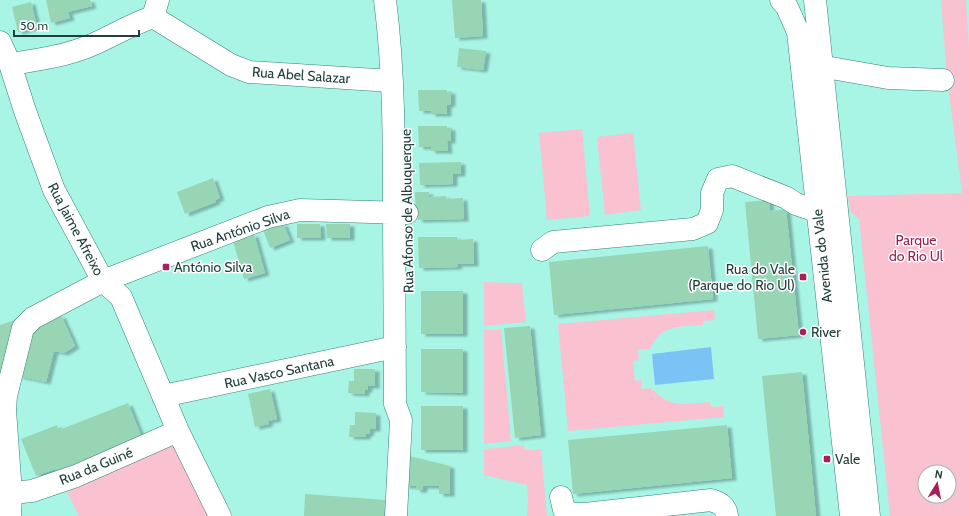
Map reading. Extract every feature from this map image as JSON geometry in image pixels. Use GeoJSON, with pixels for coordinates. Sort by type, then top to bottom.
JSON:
{"type":"FeatureCollection","features":[{"type":"Feature","properties":{"kind":"street","name":"Rua Afonso de Albuquerque"},"geometry":{"type":"LineString","coordinates":[[385,0],[390,40],[401,212],[409,403],[401,420],[396,516]]}},
{"type":"Feature","properties":{"kind":"street","name":"Rua Afonso de Albuquerque"},"geometry":{"type":"LineString","coordinates":[[398,0],[403,39],[405,75],[395,347],[395,404],[401,420]]}},
{"type":"Feature","properties":{"kind":"street","name":"Avenida do Vale"},"geometry":{"type":"LineString","coordinates":[[781,0],[787,7],[798,32],[850,516]]}},
{"type":"Feature","properties":{"kind":"street","name":"Avenida do Vale"},"geometry":{"type":"LineString","coordinates":[[815,0],[869,516]]}},
{"type":"Feature","properties":{"kind":"street","name":"Rua Abel Salazar"},"geometry":{"type":"LineString","coordinates":[[155,8],[230,65],[249,72],[392,81]]}},
{"type":"Feature","properties":{"kind":"street"},"geometry":{"type":"LineString","coordinates":[[10,64],[47,59],[93,44],[138,22],[155,8]]}},
{"type":"Feature","properties":{"kind":"street","name":"Rua Jaime Afreixo"},"geometry":{"type":"LineString","coordinates":[[0,42],[10,64],[25,111],[54,190],[103,281],[121,297],[178,431],[220,516]]}},
{"type":"Feature","properties":{"kind":"street"},"geometry":{"type":"LineString","coordinates":[[822,68],[831,68],[888,78],[943,80]]}},
{"type":"Feature","properties":{"kind":"street"},"geometry":{"type":"LineString","coordinates":[[542,250],[553,242],[693,230],[707,223],[712,210],[712,193],[718,179],[732,176],[787,198],[796,204],[817,211]]}},
{"type":"Feature","properties":{"kind":"street","name":"Rua António Silva"},"geometry":{"type":"LineString","coordinates":[[10,516],[11,493],[3,395],[24,328],[33,318],[103,281],[268,217],[300,210],[401,212]]}},
{"type":"Feature","properties":{"kind":"street","name":"Rua Vasco Santana"},"geometry":{"type":"LineString","coordinates":[[163,396],[395,347]]}},
{"type":"Feature","properties":{"kind":"street","name":"Rua da Guiné"},"geometry":{"type":"LineString","coordinates":[[11,493],[32,491],[76,476],[178,431]]}},
{"type":"Feature","properties":{"kind":"street"},"geometry":{"type":"LineString","coordinates":[[561,497],[564,510],[573,514],[585,514],[711,500],[722,504],[727,512],[727,516]]}},
{"type":"Feature","properties":{"kind":"green space","name":"Parque do Rio Ul"},"geometry":{"type":"Polygon","coordinates":[[[941,0],[966,0],[969,47],[969,516],[890,516],[859,219],[850,211],[848,196],[962,193],[947,79],[941,0]]]}},
{"type":"Feature","properties":{"kind":"green space"},"geometry":{"type":"Polygon","coordinates":[[[582,129],[590,216],[547,220],[539,133],[582,129]]]}},
{"type":"Feature","properties":{"kind":"green space"},"geometry":{"type":"Polygon","coordinates":[[[633,133],[641,210],[605,215],[597,137],[633,133]]]}},
{"type":"Feature","properties":{"kind":"green space"},"geometry":{"type":"Polygon","coordinates":[[[484,282],[522,283],[526,322],[484,326],[484,282]]]}},
{"type":"Feature","properties":{"kind":"green space"},"geometry":{"type":"Polygon","coordinates":[[[714,310],[715,320],[703,321],[703,325],[678,327],[665,331],[655,341],[650,349],[638,350],[639,360],[633,361],[635,381],[641,380],[642,389],[651,388],[658,395],[678,404],[710,402],[711,407],[723,406],[724,417],[568,431],[558,324],[714,310]]]}},
{"type":"Feature","properties":{"kind":"green space"},"geometry":{"type":"Polygon","coordinates":[[[501,329],[511,441],[484,444],[484,330],[501,329]]]}},
{"type":"Feature","properties":{"kind":"green space"},"geometry":{"type":"Polygon","coordinates":[[[172,443],[211,516],[79,516],[67,492],[172,443]]]}},
{"type":"Feature","properties":{"kind":"green space"},"geometry":{"type":"Polygon","coordinates":[[[524,445],[525,450],[541,449],[547,516],[527,516],[527,485],[484,475],[484,449],[524,445]]]}},
{"type":"Feature","properties":{"kind":"water"},"geometry":{"type":"Polygon","coordinates":[[[711,347],[714,379],[655,385],[652,354],[711,347]]]}},
{"type":"Feature","properties":{"kind":"building"},"geometry":{"type":"Polygon","coordinates":[[[46,0],[90,0],[92,6],[68,12],[70,18],[51,23],[46,0]]]}},
{"type":"Feature","properties":{"kind":"building"},"geometry":{"type":"Polygon","coordinates":[[[452,0],[481,0],[483,36],[455,38],[452,0]]]}},
{"type":"Feature","properties":{"kind":"building"},"geometry":{"type":"Polygon","coordinates":[[[31,2],[37,27],[18,32],[12,7],[31,2]]]}},
{"type":"Feature","properties":{"kind":"building"},"geometry":{"type":"Polygon","coordinates":[[[459,48],[486,51],[483,70],[457,67],[459,48]]]}},
{"type":"Feature","properties":{"kind":"building"},"geometry":{"type":"Polygon","coordinates":[[[418,90],[451,91],[451,104],[447,105],[447,114],[431,114],[431,111],[419,111],[418,90]]]}},
{"type":"Feature","properties":{"kind":"building"},"geometry":{"type":"Polygon","coordinates":[[[418,126],[447,126],[447,128],[451,128],[451,141],[447,141],[448,151],[431,151],[431,147],[419,147],[418,126]]]}},
{"type":"Feature","properties":{"kind":"building"},"geometry":{"type":"Polygon","coordinates":[[[461,162],[461,174],[453,174],[453,184],[420,185],[419,163],[461,162]]]}},
{"type":"Feature","properties":{"kind":"building"},"geometry":{"type":"Polygon","coordinates":[[[213,178],[220,198],[215,200],[216,202],[185,214],[177,192],[213,178]]]}},
{"type":"Feature","properties":{"kind":"building"},"geometry":{"type":"Polygon","coordinates":[[[415,192],[429,192],[429,197],[446,196],[446,199],[463,198],[464,219],[418,220],[418,216],[416,216],[415,192]]]}},
{"type":"Feature","properties":{"kind":"building"},"geometry":{"type":"Polygon","coordinates":[[[769,200],[770,211],[786,209],[799,335],[758,339],[745,202],[769,200]]]}},
{"type":"Feature","properties":{"kind":"building"},"geometry":{"type":"Polygon","coordinates":[[[283,223],[290,240],[270,248],[263,230],[283,223]]]}},
{"type":"Feature","properties":{"kind":"building"},"geometry":{"type":"Polygon","coordinates":[[[297,224],[320,224],[321,238],[297,238],[297,224]]]}},
{"type":"Feature","properties":{"kind":"building"},"geometry":{"type":"Polygon","coordinates":[[[326,224],[350,224],[350,238],[327,238],[326,224]]]}},
{"type":"Feature","properties":{"kind":"building"},"geometry":{"type":"Polygon","coordinates":[[[254,234],[265,273],[244,279],[233,241],[254,234]]]}},
{"type":"Feature","properties":{"kind":"building"},"geometry":{"type":"Polygon","coordinates":[[[418,237],[457,237],[457,240],[473,239],[474,264],[457,264],[458,267],[419,268],[418,237]]]}},
{"type":"Feature","properties":{"kind":"building"},"geometry":{"type":"Polygon","coordinates":[[[708,246],[713,299],[554,315],[549,262],[708,246]]]}},
{"type":"Feature","properties":{"kind":"building"},"geometry":{"type":"Polygon","coordinates":[[[421,291],[463,291],[463,334],[421,334],[421,291]]]}},
{"type":"Feature","properties":{"kind":"building"},"geometry":{"type":"Polygon","coordinates":[[[61,315],[75,346],[64,353],[54,351],[46,382],[18,376],[31,332],[61,315]]]}},
{"type":"Feature","properties":{"kind":"building"},"geometry":{"type":"Polygon","coordinates":[[[15,320],[0,379],[0,325],[15,320]]]}},
{"type":"Feature","properties":{"kind":"building"},"geometry":{"type":"Polygon","coordinates":[[[530,326],[541,435],[515,438],[504,328],[530,326]]]}},
{"type":"Feature","properties":{"kind":"building"},"geometry":{"type":"Polygon","coordinates":[[[421,349],[463,349],[463,393],[421,392],[421,349]]]}},
{"type":"Feature","properties":{"kind":"building"},"geometry":{"type":"Polygon","coordinates":[[[354,369],[375,369],[375,386],[368,386],[368,390],[365,390],[365,394],[348,393],[349,381],[354,381],[354,369]]]}},
{"type":"Feature","properties":{"kind":"building"},"geometry":{"type":"Polygon","coordinates":[[[802,372],[816,516],[776,516],[762,376],[802,372]]]}},
{"type":"Feature","properties":{"kind":"building"},"geometry":{"type":"Polygon","coordinates":[[[270,389],[277,419],[268,421],[269,424],[255,427],[248,394],[270,389]]]}},
{"type":"Feature","properties":{"kind":"building"},"geometry":{"type":"Polygon","coordinates":[[[128,403],[142,438],[57,472],[55,469],[36,476],[21,439],[57,425],[59,430],[128,403]]]}},
{"type":"Feature","properties":{"kind":"building"},"geometry":{"type":"Polygon","coordinates":[[[421,406],[463,406],[463,450],[421,450],[421,406]]]}},
{"type":"Feature","properties":{"kind":"building"},"geometry":{"type":"Polygon","coordinates":[[[355,412],[376,413],[376,429],[370,429],[369,434],[366,434],[366,437],[349,437],[350,425],[355,425],[355,412]]]}},
{"type":"Feature","properties":{"kind":"building"},"geometry":{"type":"Polygon","coordinates":[[[727,425],[732,478],[573,494],[568,440],[727,425]]]}},
{"type":"Feature","properties":{"kind":"building"},"geometry":{"type":"Polygon","coordinates":[[[405,455],[450,466],[450,494],[439,494],[439,486],[423,486],[423,490],[416,490],[416,486],[405,486],[405,455]]]}},
{"type":"Feature","properties":{"kind":"building"},"geometry":{"type":"Polygon","coordinates":[[[305,494],[385,500],[384,516],[304,516],[305,494]]]}},
{"type":"Feature","properties":{"kind":"place","name":"António Silva"},"geometry":{"type":"Point","coordinates":[166,267]}},
{"type":"Feature","properties":{"kind":"place","name":"Rua do Vale (Parque do Rio Ul)"},"geometry":{"type":"Point","coordinates":[803,277]}},
{"type":"Feature","properties":{"kind":"place","name":"River"},"geometry":{"type":"Point","coordinates":[803,332]}},
{"type":"Feature","properties":{"kind":"place","name":"Vale"},"geometry":{"type":"Point","coordinates":[827,459]}}]}
